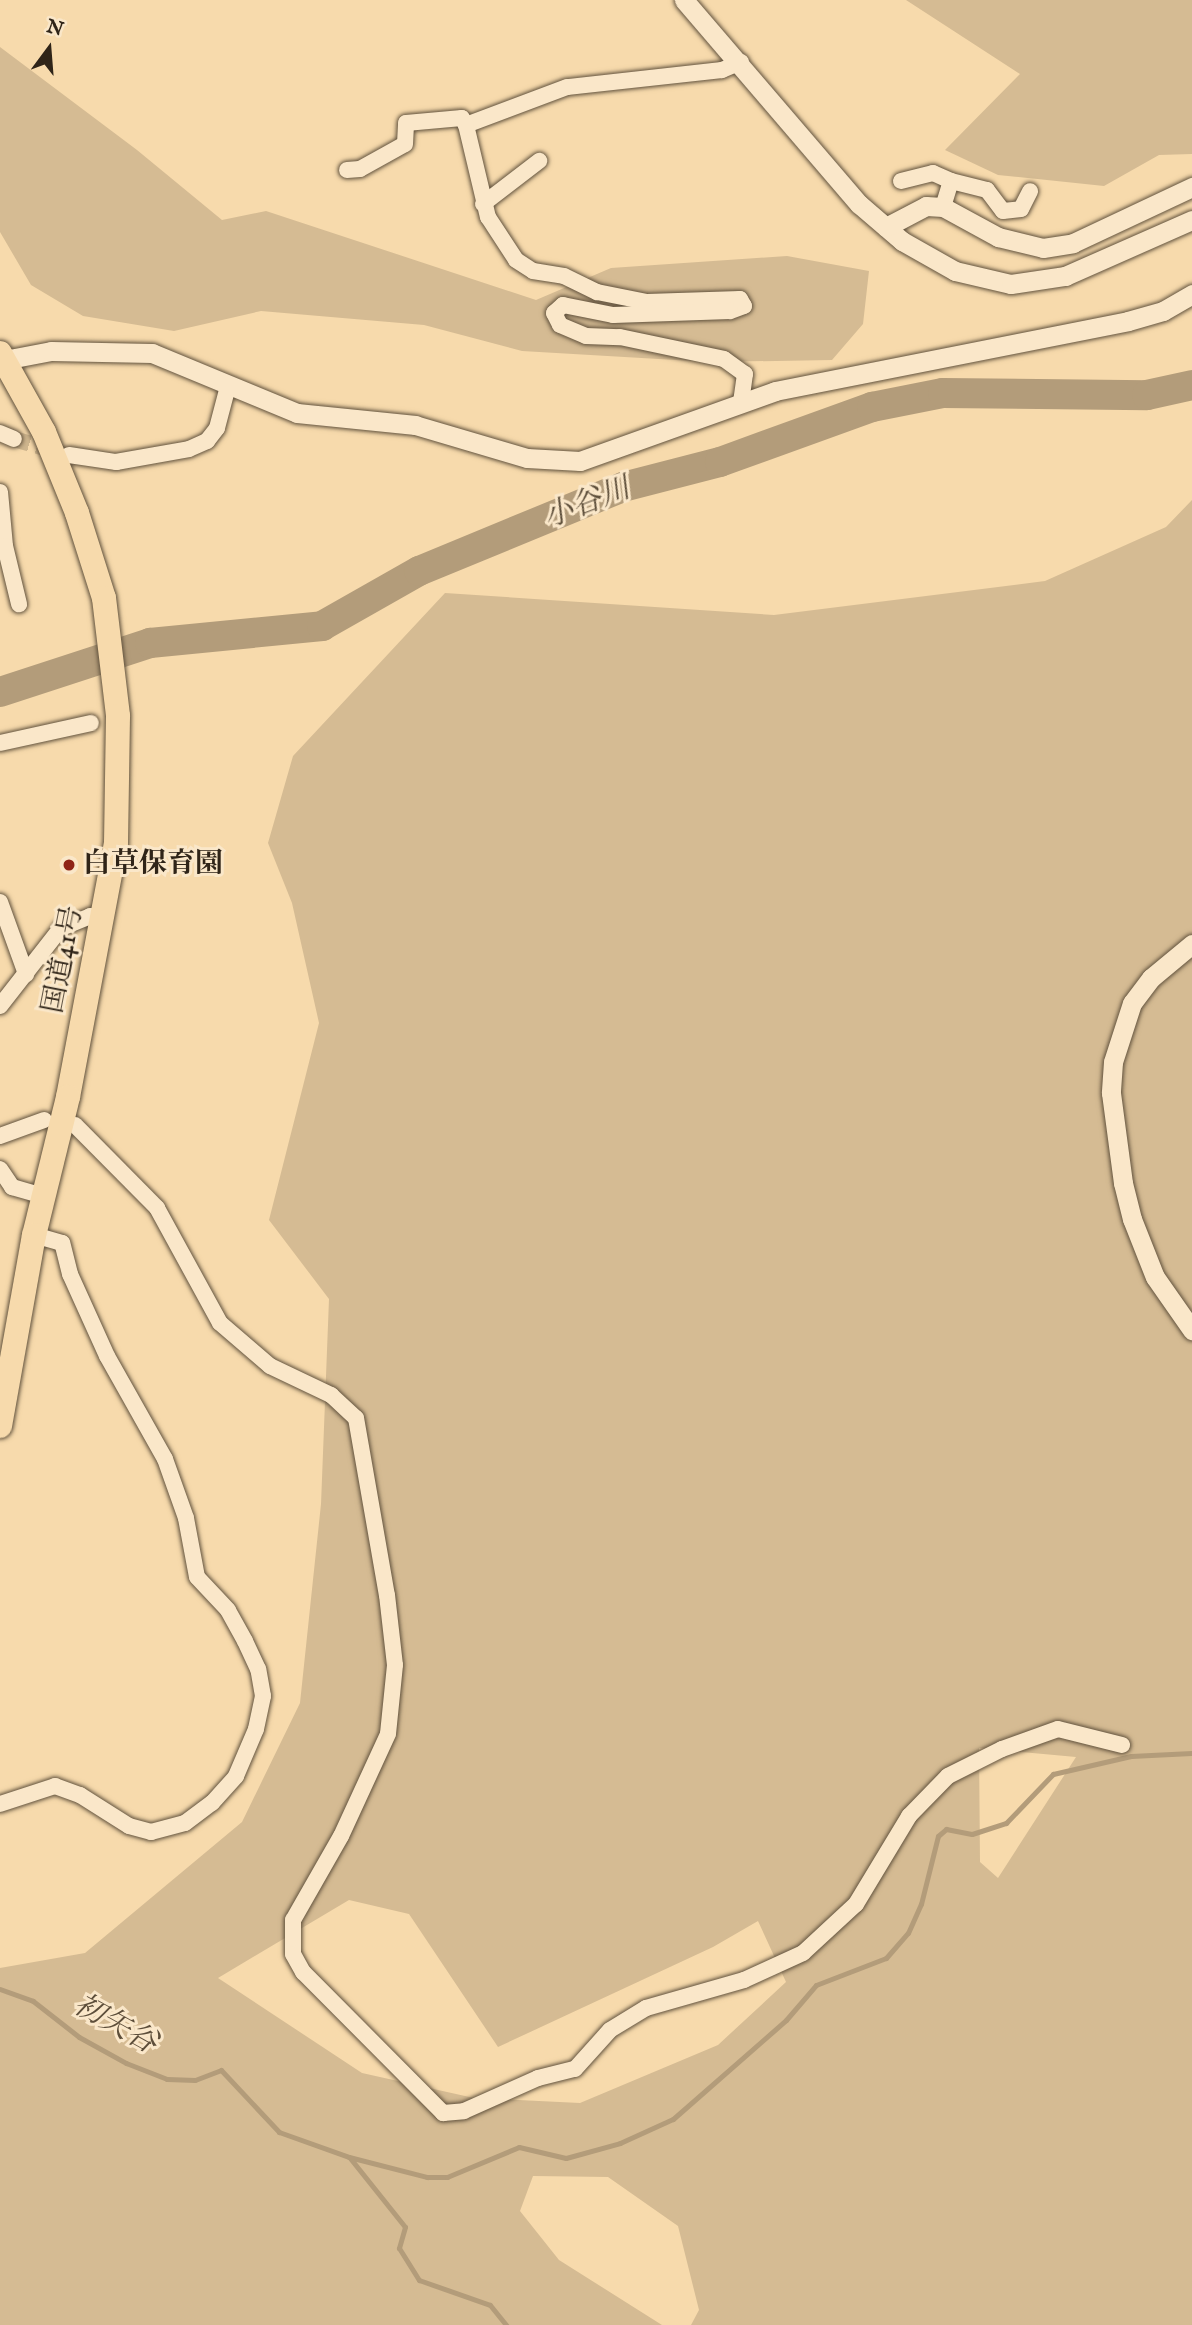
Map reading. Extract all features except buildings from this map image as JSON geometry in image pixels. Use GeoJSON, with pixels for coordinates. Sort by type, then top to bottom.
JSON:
{"type":"FeatureCollection","features":[{"type":"Feature","properties":{"kind":"highway","name":"国道41号"},"geometry":{"type":"LineString","coordinates":[[0,1426],[34,1235],[103,917],[116,843],[118,772],[114,656],[104,598],[63,478],[2,357]]}},
{"type":"Feature","properties":{"kind":"street"},"geometry":{"type":"LineString","coordinates":[[684,0],[741,62],[859,204],[886,227],[955,271],[1012,284],[1065,276],[1192,220]]}},
{"type":"Feature","properties":{"kind":"street"},"geometry":{"type":"LineString","coordinates":[[466,125],[567,87],[722,70],[741,62]]}},
{"type":"Feature","properties":{"kind":"street"},"geometry":{"type":"LineString","coordinates":[[347,170],[360,169],[405,144],[407,123],[462,118],[466,125],[483,204],[507,249],[533,271],[564,276],[597,292],[647,302],[740,299],[744,306],[730,312],[613,314],[563,305],[554,313],[567,330],[586,336],[620,337],[724,359],[745,374],[741,402]]}},
{"type":"Feature","properties":{"kind":"street"},"geometry":{"type":"LineString","coordinates":[[483,204],[539,161]]}},
{"type":"Feature","properties":{"kind":"street"},"geometry":{"type":"LineString","coordinates":[[901,181],[933,173],[951,181],[987,190],[1003,211],[1021,209],[1030,191]]}},
{"type":"Feature","properties":{"kind":"street"},"geometry":{"type":"LineString","coordinates":[[943,208],[951,181]]}},
{"type":"Feature","properties":{"kind":"street"},"geometry":{"type":"LineString","coordinates":[[886,227],[926,206],[943,208],[998,237],[1043,248],[1073,243],[1192,187]]}},
{"type":"Feature","properties":{"kind":"street"},"geometry":{"type":"LineString","coordinates":[[2,357],[51,351],[152,353],[296,413],[415,425],[551,461],[580,461],[775,391],[1128,321],[1163,311],[1192,294]]}},
{"type":"Feature","properties":{"kind":"street"},"geometry":{"type":"LineString","coordinates":[[69,455],[116,462],[189,450],[207,441],[217,428],[228,386]]}},
{"type":"Feature","properties":{"kind":"street"},"geometry":{"type":"LineString","coordinates":[[0,492],[5,546],[19,604]]}},
{"type":"Feature","properties":{"kind":"street"},"geometry":{"type":"LineString","coordinates":[[0,743],[91,723]]}},
{"type":"Feature","properties":{"kind":"street"},"geometry":{"type":"LineString","coordinates":[[0,902],[26,974]]}},
{"type":"Feature","properties":{"kind":"street"},"geometry":{"type":"LineString","coordinates":[[0,1006],[61,929],[90,916],[103,917]]}},
{"type":"Feature","properties":{"kind":"street"},"geometry":{"type":"LineString","coordinates":[[1192,944],[1151,978],[1132,1003],[1113,1062],[1111,1093],[1123,1183],[1132,1219],[1155,1277],[1192,1330]]}},
{"type":"Feature","properties":{"kind":"street"},"geometry":{"type":"LineString","coordinates":[[0,1136],[44,1120]]}},
{"type":"Feature","properties":{"kind":"street"},"geometry":{"type":"LineString","coordinates":[[75,1125],[157,1208],[220,1323],[270,1366],[331,1395],[356,1418],[387,1595],[395,1665],[388,1734],[341,1836],[293,1920],[293,1954],[303,1972],[443,2113],[464,2111],[538,2078],[575,2069],[610,2030],[646,2008],[744,1980],[803,1953],[856,1904],[909,1816],[947,1776],[1002,1749],[1058,1729],[1122,1745]]}},
{"type":"Feature","properties":{"kind":"street"},"geometry":{"type":"LineString","coordinates":[[0,1169],[12,1187],[44,1196]]}},
{"type":"Feature","properties":{"kind":"street"},"geometry":{"type":"LineString","coordinates":[[0,1804],[55,1786],[80,1795],[130,1826],[151,1832],[185,1823],[212,1803],[236,1776],[256,1729],[263,1696],[258,1669],[246,1641],[228,1610],[197,1577],[186,1518],[165,1459],[107,1356],[70,1274],[62,1243],[34,1235]]}},
{"type":"Feature","properties":{"kind":"shaded area"},"geometry":{"type":"Polygon","coordinates":[[[906,0],[1192,0],[1192,154],[1159,155],[1104,186],[998,175],[945,150],[1020,74],[906,0]]]}},
{"type":"Feature","properties":{"kind":"shaded area"},"geometry":{"type":"Polygon","coordinates":[[[0,47],[137,150],[222,220],[266,211],[536,300],[611,268],[787,256],[869,271],[863,324],[832,360],[710,362],[522,351],[424,325],[261,311],[174,331],[83,316],[31,285],[0,232],[0,47]]]}},
{"type":"Feature","properties":{"kind":"shaded area"},"geometry":{"type":"Polygon","coordinates":[[[1192,500],[1192,2325],[691,2325],[699,2310],[678,2226],[608,2177],[533,2176],[520,2211],[559,2260],[662,2325],[0,2325],[0,1968],[85,1953],[242,1822],[300,1703],[321,1504],[329,1299],[269,1220],[319,1023],[292,903],[268,843],[293,756],[445,593],[774,615],[1045,581],[1166,527],[1192,500]],[[979,1748],[980,1862],[998,1878],[1076,1757],[979,1748]],[[349,1900],[218,1978],[362,2073],[474,2098],[580,2103],[718,2045],[786,1982],[758,1921],[713,1947],[498,2047],[409,1914],[349,1900]]]}},
{"type":"Feature","properties":{"kind":"waterway","name":"小谷川"},"geometry":{"type":"LineString","coordinates":[[0,692],[150,643],[322,626],[419,571],[623,487],[720,462],[872,407],[943,393],[1147,395],[1192,385]]}},
{"type":"Feature","properties":{"kind":"waterway"},"geometry":{"type":"LineString","coordinates":[[0,1989],[33,2001],[79,2037],[126,2063],[167,2079],[195,2080],[221,2070],[279,2132],[349,2157],[427,2177],[447,2177],[519,2147],[566,2158],[620,2143],[673,2119],[786,2020],[816,1985],[886,1958],[908,1933],[921,1904],[938,1836],[946,1829],[972,1834],[1006,1823],[1053,1774],[1131,1756],[1192,1753]]}},
{"type":"Feature","properties":{"kind":"waterway","name":"初矢谷"},"geometry":{"type":"LineString","coordinates":[[350,2158],[405,2227],[399,2248],[419,2280],[490,2305],[506,2325]]}},
{"type":"Feature","properties":{"kind":"tunnel"},"geometry":{"type":"LineString","coordinates":[[14,439],[55,451]]}},
{"type":"Feature","properties":{"kind":"place","name":"白草保育園"},"geometry":{"type":"Point","coordinates":[69,865]}}]}
